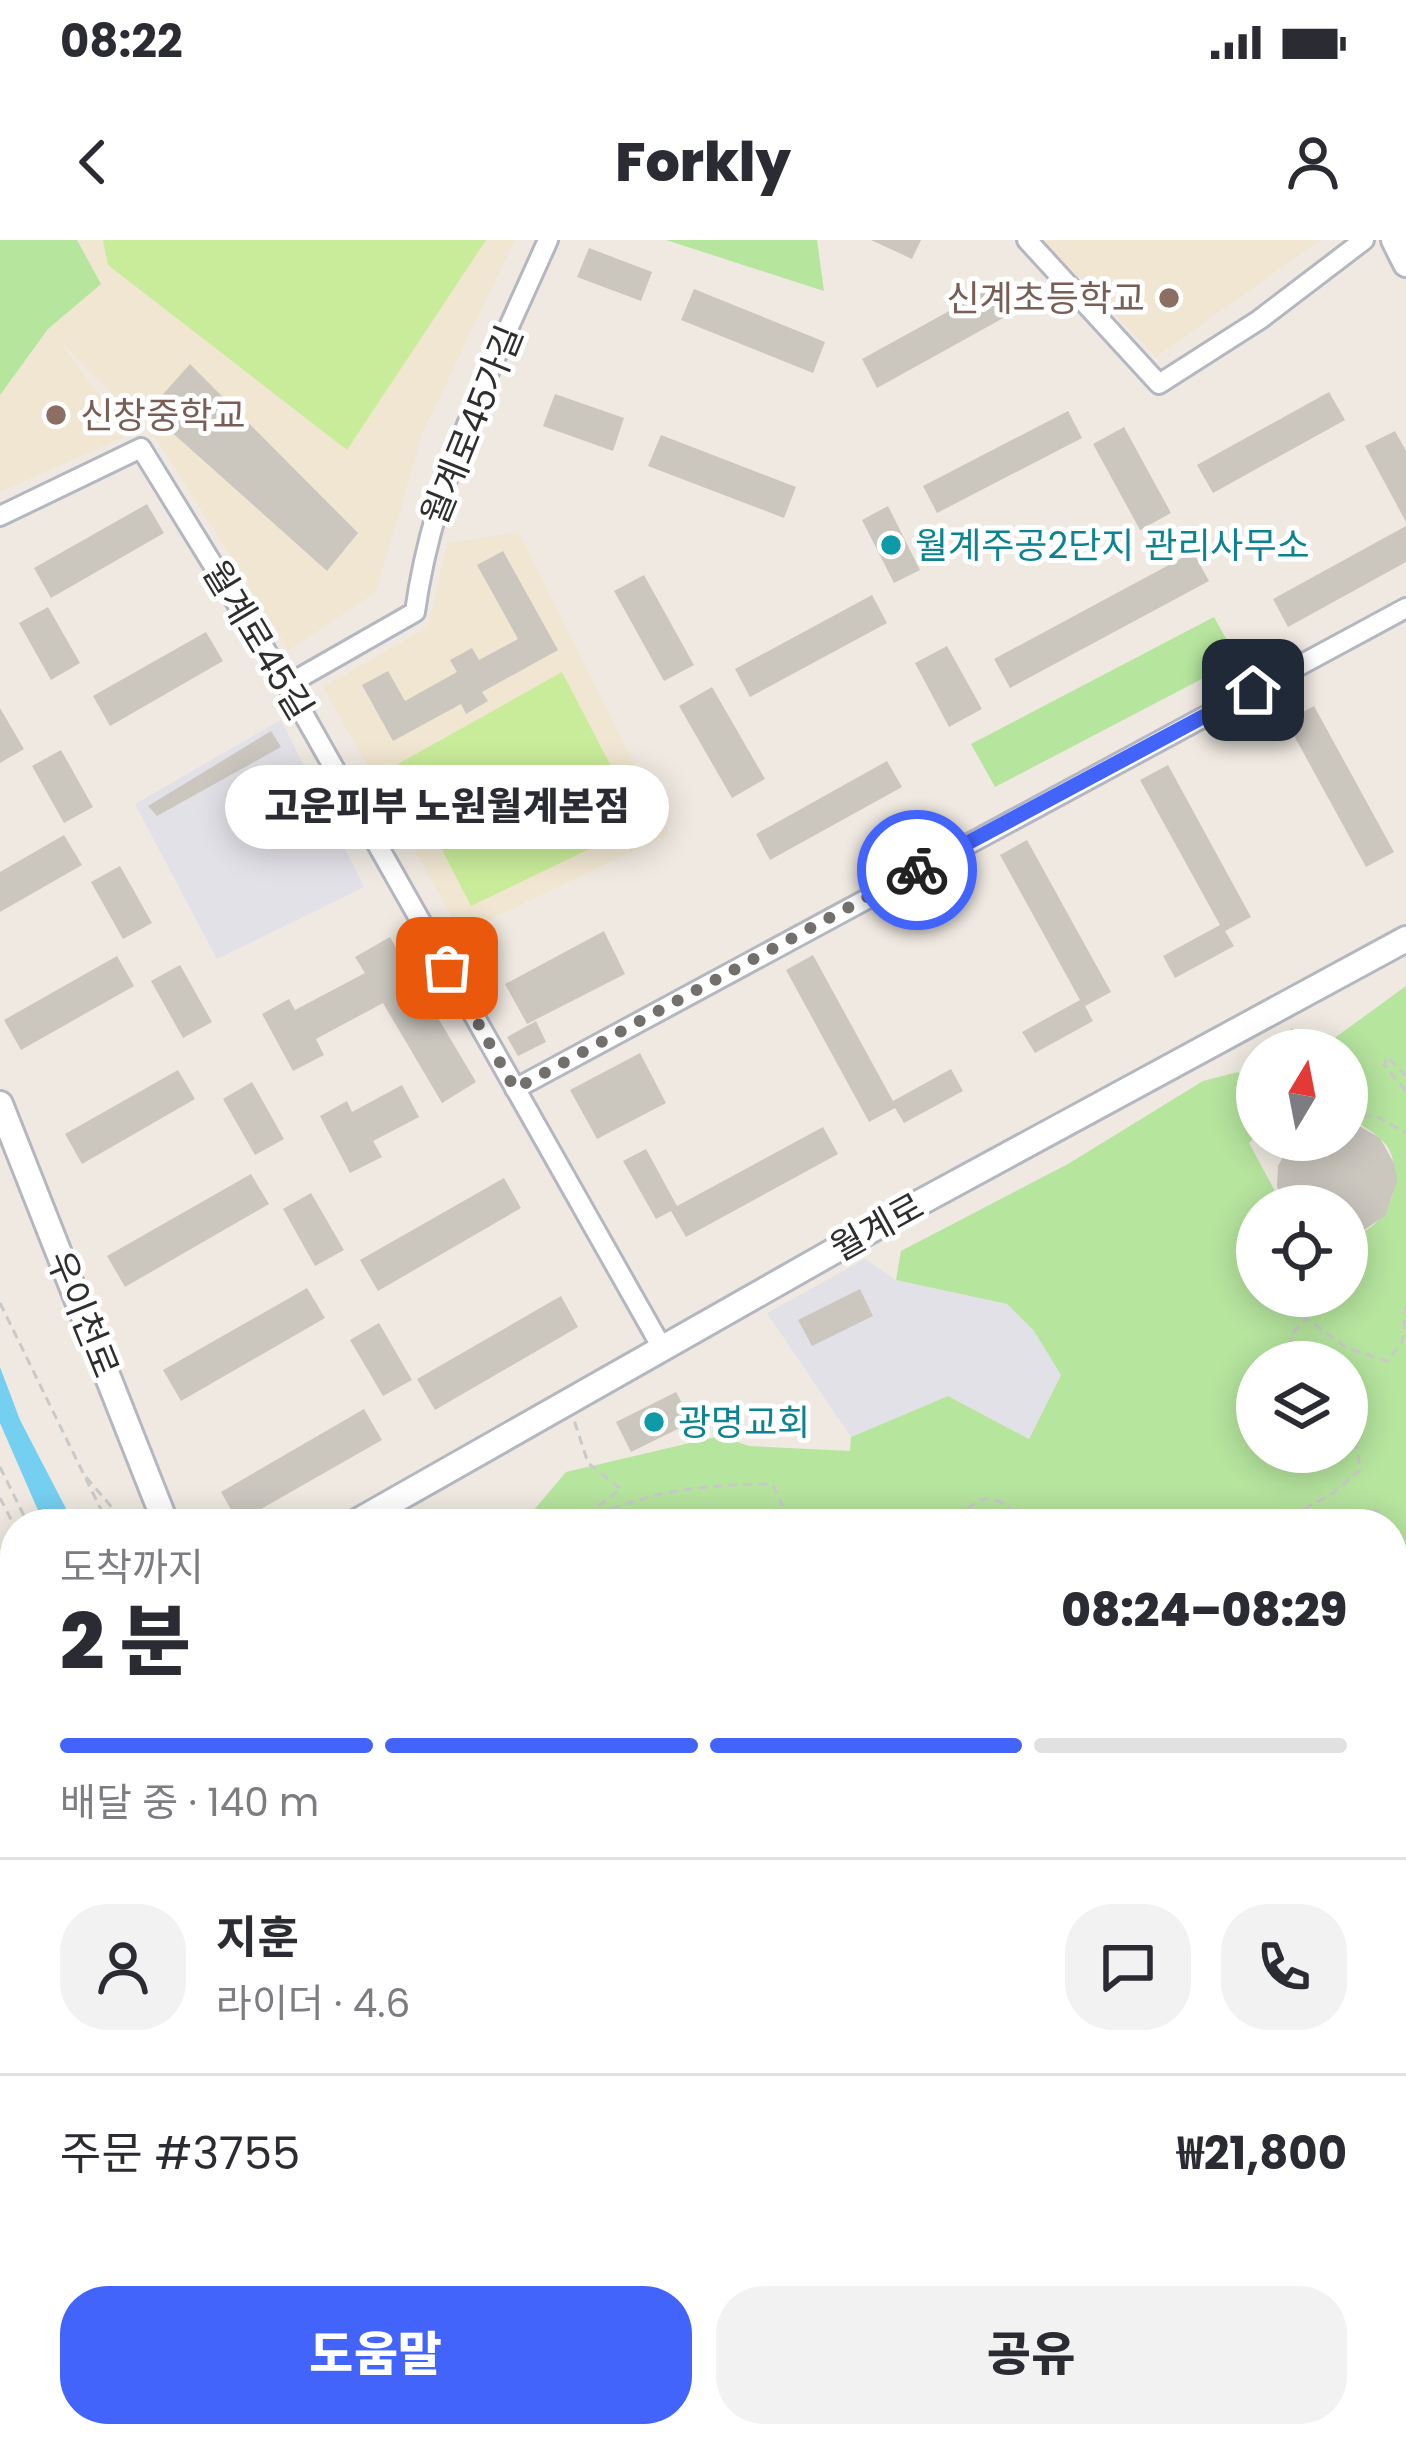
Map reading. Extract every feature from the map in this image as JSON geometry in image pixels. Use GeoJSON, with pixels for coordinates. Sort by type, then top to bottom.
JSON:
{"type":"FeatureCollection","features":[{"type":"Feature","properties":{"kind":"main road"},"geometry":{"type":"LineString","coordinates":[[1394,240],[1406,265]]}},
{"type":"Feature","properties":{"kind":"main road","name":"월계로"},"geometry":{"type":"LineString","coordinates":[[380,1509],[661,1346],[1406,939]]}},
{"type":"Feature","properties":{"kind":"main road","name":"우이천로"},"geometry":{"type":"LineString","coordinates":[[0,1104],[160,1509]]}},
{"type":"Feature","properties":{"kind":"street","name":"월계로45가길"},"geometry":{"type":"LineString","coordinates":[[287,685],[415,612],[423,550],[452,456],[548,240]]}},
{"type":"Feature","properties":{"kind":"street"},"geometry":{"type":"LineString","coordinates":[[1028,240],[1159,384],[1259,320],[1364,240]]}},
{"type":"Feature","properties":{"kind":"street","name":"월계로45길"},"geometry":{"type":"LineString","coordinates":[[0,516],[142,448],[287,685],[661,1346]]}},
{"type":"Feature","properties":{"kind":"street"},"geometry":{"type":"LineString","coordinates":[[515,1089],[1406,608]]}},
{"type":"Feature","properties":{"kind":"path"},"geometry":{"type":"LineString","coordinates":[[1284,1021],[1291,1029]]}},
{"type":"Feature","properties":{"kind":"path"},"geometry":{"type":"LineString","coordinates":[[1406,1076],[1387,1057],[1384,1065],[1406,1090]]}},
{"type":"Feature","properties":{"kind":"path"},"geometry":{"type":"LineString","coordinates":[[1368,1116],[1406,1133]]}},
{"type":"Feature","properties":{"kind":"path"},"geometry":{"type":"LineString","coordinates":[[0,1303],[100,1509]]}},
{"type":"Feature","properties":{"kind":"path"},"geometry":{"type":"LineString","coordinates":[[1368,1355],[1387,1361],[1402,1342],[1406,1306]]}},
{"type":"Feature","properties":{"kind":"path"},"geometry":{"type":"LineString","coordinates":[[1291,1341],[1306,1318],[1337,1341]]}},
{"type":"Feature","properties":{"kind":"path"},"geometry":{"type":"LineString","coordinates":[[571,1412],[588,1463],[621,1489],[594,1509]]}},
{"type":"Feature","properties":{"kind":"path"},"geometry":{"type":"LineString","coordinates":[[0,1467],[21,1509]]}},
{"type":"Feature","properties":{"kind":"path"},"geometry":{"type":"LineString","coordinates":[[81,1471],[113,1509]]}},
{"type":"Feature","properties":{"kind":"path"},"geometry":{"type":"LineString","coordinates":[[1304,1509],[1356,1473]]}},
{"type":"Feature","properties":{"kind":"path"},"geometry":{"type":"LineString","coordinates":[[619,1509],[682,1492],[772,1484],[784,1509]]}},
{"type":"Feature","properties":{"kind":"path"},"geometry":{"type":"LineString","coordinates":[[968,1509],[988,1498],[1001,1500],[1010,1509]]}},
{"type":"Feature","properties":{"kind":"shaded area"},"geometry":{"type":"Polygon","coordinates":[[[77,240],[515,240],[422,434],[376,592],[289,650],[158,441],[58,339],[128,435],[0,492],[0,395],[48,329],[100,284],[77,240]]]}},
{"type":"Feature","properties":{"kind":"shaded area","name":"신계초등학교"},"geometry":{"type":"Polygon","coordinates":[[[1043,240],[1320,240],[1156,357],[1043,240]]]}},
{"type":"Feature","properties":{"kind":"shaded area"},"geometry":{"type":"Polygon","coordinates":[[[519,532],[669,834],[461,933],[323,687],[428,627],[447,543],[519,532]]]}},
{"type":"Feature","properties":{"kind":"shaded area"},"geometry":{"type":"Polygon","coordinates":[[[281,720],[364,887],[217,959],[135,804],[281,720]]]}},
{"type":"Feature","properties":{"kind":"shaded area"},"geometry":{"type":"Polygon","coordinates":[[[865,1259],[896,1280],[1007,1304],[1034,1331],[1061,1375],[1029,1439],[948,1396],[851,1437],[767,1313],[865,1259]]]}},
{"type":"Feature","properties":{"kind":"green space"},"geometry":{"type":"Polygon","coordinates":[[[0,240],[77,240],[101,284],[48,329],[0,395],[0,240]]]}},
{"type":"Feature","properties":{"kind":"green space"},"geometry":{"type":"Polygon","coordinates":[[[103,240],[486,240],[347,450],[108,265],[103,240]]]}},
{"type":"Feature","properties":{"kind":"green space"},"geometry":{"type":"Polygon","coordinates":[[[666,240],[817,240],[824,291],[666,240]]]}},
{"type":"Feature","properties":{"kind":"green space"},"geometry":{"type":"Polygon","coordinates":[[[1214,617],[1238,660],[995,787],[971,744],[1214,617]]]}},
{"type":"Feature","properties":{"kind":"green space"},"geometry":{"type":"Polygon","coordinates":[[[562,672],[641,824],[471,906],[398,764],[562,672]]]}},
{"type":"Feature","properties":{"kind":"green space"},"geometry":{"type":"Polygon","coordinates":[[[1406,986],[1406,1509],[535,1509],[566,1472],[720,1436],[749,1446],[850,1451],[851,1437],[948,1396],[1029,1439],[1061,1375],[1034,1331],[1007,1304],[896,1280],[901,1251],[1068,1164],[1203,1081],[1236,1073],[1236,1161],[1259,1161],[1272,1185],[1236,1185],[1236,1317],[1368,1317],[1368,1229],[1389,1204],[1395,1177],[1389,1149],[1368,1129],[1368,1029],[1347,1029],[1406,986]]]}},
{"type":"Feature","properties":{"kind":"water"},"geometry":{"type":"Polygon","coordinates":[[[0,1367],[20,1420],[66,1509],[37,1509],[0,1423],[0,1367]]]}},
{"type":"Feature","properties":{"kind":"building"},"geometry":{"type":"Polygon","coordinates":[[[871,240],[921,240],[912,259],[871,240]]]}},
{"type":"Feature","properties":{"kind":"building"},"geometry":{"type":"Polygon","coordinates":[[[589,248],[652,272],[641,301],[577,277],[589,248]]]}},
{"type":"Feature","properties":{"kind":"building"},"geometry":{"type":"Polygon","coordinates":[[[1000,283],[1016,311],[877,388],[862,359],[1000,283]]]}},
{"type":"Feature","properties":{"kind":"building"},"geometry":{"type":"Polygon","coordinates":[[[694,289],[825,342],[813,373],[681,320],[694,289]]]}},
{"type":"Feature","properties":{"kind":"building"},"geometry":{"type":"Polygon","coordinates":[[[190,364],[358,533],[327,571],[148,411],[190,364]]]}},
{"type":"Feature","properties":{"kind":"building"},"geometry":{"type":"Polygon","coordinates":[[[1329,392],[1345,420],[1213,493],[1197,465],[1329,392]]]}},
{"type":"Feature","properties":{"kind":"building"},"geometry":{"type":"Polygon","coordinates":[[[555,394],[624,418],[613,451],[543,426],[555,394]]]}},
{"type":"Feature","properties":{"kind":"building"},"geometry":{"type":"Polygon","coordinates":[[[1068,411],[1082,438],[937,513],[923,486],[1068,411]]]}},
{"type":"Feature","properties":{"kind":"building"},"geometry":{"type":"Polygon","coordinates":[[[1124,427],[1171,513],[1140,530],[1093,444],[1124,427]]]}},
{"type":"Feature","properties":{"kind":"building"},"geometry":{"type":"Polygon","coordinates":[[[1395,431],[1406,451],[1406,522],[1365,446],[1395,431]]]}},
{"type":"Feature","properties":{"kind":"building"},"geometry":{"type":"Polygon","coordinates":[[[661,435],[796,487],[784,518],[648,466],[661,435]]]}},
{"type":"Feature","properties":{"kind":"building"},"geometry":{"type":"Polygon","coordinates":[[[147,504],[164,533],[51,598],[34,568],[147,504]]]}},
{"type":"Feature","properties":{"kind":"building","name":"월계주공2단지 관리사무소"},"geometry":{"type":"Polygon","coordinates":[[[888,506],[920,570],[894,583],[862,520],[888,506]]]}},
{"type":"Feature","properties":{"kind":"building"},"geometry":{"type":"Polygon","coordinates":[[[1406,526],[1406,562],[1288,627],[1273,599],[1406,526]]]}},
{"type":"Feature","properties":{"kind":"building"},"geometry":{"type":"Polygon","coordinates":[[[503,551],[558,650],[482,692],[488,701],[466,714],[461,704],[393,741],[362,685],[388,671],[405,701],[457,672],[450,660],[472,648],[479,660],[518,639],[477,565],[503,551]]]}},
{"type":"Feature","properties":{"kind":"building"},"geometry":{"type":"Polygon","coordinates":[[[1193,552],[1209,581],[1010,688],[994,659],[1193,552]]]}},
{"type":"Feature","properties":{"kind":"building"},"geometry":{"type":"Polygon","coordinates":[[[644,575],[694,665],[664,681],[614,591],[644,575]]]}},
{"type":"Feature","properties":{"kind":"building"},"geometry":{"type":"Polygon","coordinates":[[[872,595],[887,623],[750,697],[735,669],[872,595]]]}},
{"type":"Feature","properties":{"kind":"building"},"geometry":{"type":"Polygon","coordinates":[[[48,607],[80,663],[51,680],[19,623],[48,607]]]}},
{"type":"Feature","properties":{"kind":"building"},"geometry":{"type":"Polygon","coordinates":[[[206,632],[223,661],[110,726],[93,696],[206,632]]]}},
{"type":"Feature","properties":{"kind":"building"},"geometry":{"type":"Polygon","coordinates":[[[947,646],[982,709],[949,727],[915,663],[947,646]]]}},
{"type":"Feature","properties":{"kind":"building"},"geometry":{"type":"Polygon","coordinates":[[[712,687],[765,779],[732,798],[679,706],[712,687]]]}},
{"type":"Feature","properties":{"kind":"building"},"geometry":{"type":"Polygon","coordinates":[[[1314,706],[1394,852],[1366,867],[1286,721],[1314,706]]]}},
{"type":"Feature","properties":{"kind":"building"},"geometry":{"type":"Polygon","coordinates":[[[0,708],[24,749],[0,763],[0,708]]]}},
{"type":"Feature","properties":{"kind":"building"},"geometry":{"type":"Polygon","coordinates":[[[271,731],[281,747],[157,816],[148,806],[271,731]]]}},
{"type":"Feature","properties":{"kind":"building"},"geometry":{"type":"Polygon","coordinates":[[[61,750],[93,807],[64,823],[32,766],[61,750]]]}},
{"type":"Feature","properties":{"kind":"building"},"geometry":{"type":"Polygon","coordinates":[[[887,761],[902,787],[770,860],[756,834],[887,761]]]}},
{"type":"Feature","properties":{"kind":"building"},"geometry":{"type":"Polygon","coordinates":[[[1168,765],[1251,917],[1225,931],[1234,946],[1175,978],[1163,956],[1220,925],[1140,780],[1168,765]]]}},
{"type":"Feature","properties":{"kind":"building"},"geometry":{"type":"Polygon","coordinates":[[[64,835],[82,865],[0,912],[0,872],[64,835]]]}},
{"type":"Feature","properties":{"kind":"building"},"geometry":{"type":"Polygon","coordinates":[[[1027,840],[1111,992],[1085,1006],[1093,1021],[1035,1053],[1022,1032],[1080,1000],[1000,855],[1027,840]]]}},
{"type":"Feature","properties":{"kind":"building"},"geometry":{"type":"Polygon","coordinates":[[[120,866],[152,923],[123,939],[91,882],[120,866]]]}},
{"type":"Feature","properties":{"kind":"building"},"geometry":{"type":"Polygon","coordinates":[[[604,931],[625,974],[527,1024],[505,984],[604,931]]]}},
{"type":"Feature","properties":{"kind":"building"},"geometry":{"type":"Polygon","coordinates":[[[390,937],[476,1082],[442,1103],[383,1003],[316,1039],[324,1055],[293,1071],[262,1014],[289,999],[295,1010],[365,973],[355,957],[390,937]]]}},
{"type":"Feature","properties":{"kind":"building"},"geometry":{"type":"Polygon","coordinates":[[[813,955],[893,1101],[951,1069],[963,1091],[904,1123],[895,1108],[869,1122],[786,970],[813,955]]]}},
{"type":"Feature","properties":{"kind":"building"},"geometry":{"type":"Polygon","coordinates":[[[117,956],[134,986],[21,1050],[4,1020],[117,956]]]}},
{"type":"Feature","properties":{"kind":"building"},"geometry":{"type":"Polygon","coordinates":[[[180,965],[212,1022],[183,1038],[151,981],[180,965]]]}},
{"type":"Feature","properties":{"kind":"building"},"geometry":{"type":"Polygon","coordinates":[[[536,1021],[546,1042],[518,1056],[507,1037],[536,1021]]]}},
{"type":"Feature","properties":{"kind":"building"},"geometry":{"type":"Polygon","coordinates":[[[640,1053],[666,1103],[597,1139],[570,1090],[640,1053]]]}},
{"type":"Feature","properties":{"kind":"building"},"geometry":{"type":"Polygon","coordinates":[[[178,1070],[195,1099],[82,1164],[65,1134],[178,1070]]]}},
{"type":"Feature","properties":{"kind":"building"},"geometry":{"type":"Polygon","coordinates":[[[252,1082],[284,1139],[255,1155],[223,1099],[252,1082]]]}},
{"type":"Feature","properties":{"kind":"building"},"geometry":{"type":"Polygon","coordinates":[[[402,1085],[419,1117],[373,1141],[382,1157],[350,1173],[320,1116],[347,1101],[352,1112],[402,1085]]]}},
{"type":"Feature","properties":{"kind":"building"},"geometry":{"type":"Polygon","coordinates":[[[823,1127],[838,1154],[686,1237],[671,1211],[656,1219],[623,1161],[646,1149],[677,1206],[823,1127]]]}},
{"type":"Feature","properties":{"kind":"building"},"geometry":{"type":"Polygon","coordinates":[[[1368,1131],[1380,1138],[1395,1165],[1397,1182],[1385,1216],[1368,1227],[1368,1185],[1277,1185],[1281,1161],[1368,1161],[1368,1131]]]}},
{"type":"Feature","properties":{"kind":"building"},"geometry":{"type":"Polygon","coordinates":[[[251,1174],[269,1204],[125,1287],[107,1256],[251,1174]]]}},
{"type":"Feature","properties":{"kind":"building"},"geometry":{"type":"Polygon","coordinates":[[[504,1178],[521,1208],[378,1291],[360,1260],[504,1178]]]}},
{"type":"Feature","properties":{"kind":"building"},"geometry":{"type":"Polygon","coordinates":[[[311,1193],[344,1250],[315,1266],[283,1209],[311,1193]]]}},
{"type":"Feature","properties":{"kind":"building"},"geometry":{"type":"Polygon","coordinates":[[[307,1288],[325,1318],[181,1401],[163,1370],[307,1288]]]}},
{"type":"Feature","properties":{"kind":"building"},"geometry":{"type":"Polygon","coordinates":[[[860,1289],[873,1316],[812,1346],[798,1320],[860,1289]]]}},
{"type":"Feature","properties":{"kind":"building"},"geometry":{"type":"Polygon","coordinates":[[[561,1296],[578,1327],[435,1410],[417,1379],[561,1296]]]}},
{"type":"Feature","properties":{"kind":"building"},"geometry":{"type":"Polygon","coordinates":[[[379,1323],[412,1380],[383,1396],[350,1340],[379,1323]]]}},
{"type":"Feature","properties":{"kind":"building","name":"광명교회"},"geometry":{"type":"Polygon","coordinates":[[[676,1392],[692,1422],[631,1452],[616,1422],[676,1392]]]}},
{"type":"Feature","properties":{"kind":"building"},"geometry":{"type":"Polygon","coordinates":[[[364,1409],[382,1440],[261,1509],[231,1509],[221,1492],[364,1409]]]}},
{"type":"Feature","properties":{"kind":"way so far"},"geometry":{"type":"LineString","coordinates":[[447,968],[515,1089],[917,870]]}},
{"type":"Feature","properties":{"kind":"place","name":"신계초등학교"},"geometry":{"type":"Point","coordinates":[1169,298]}},
{"type":"Feature","properties":{"kind":"place","name":"신창중학교"},"geometry":{"type":"Point","coordinates":[56,415]}},
{"type":"Feature","properties":{"kind":"place","name":"월계주공2단지 관리사무소"},"geometry":{"type":"Point","coordinates":[891,545]}},
{"type":"Feature","properties":{"kind":"place","name":"고운피부 노원월계본점"},"geometry":{"type":"Point","coordinates":[447,968]}},
{"type":"Feature","properties":{"kind":"place","name":"광명교회"},"geometry":{"type":"Point","coordinates":[654,1422]}},
{"type":"Feature","properties":{"kind":"route"},"geometry":{"type":"LineString","coordinates":[[917,870],[1253,690]]}}]}
